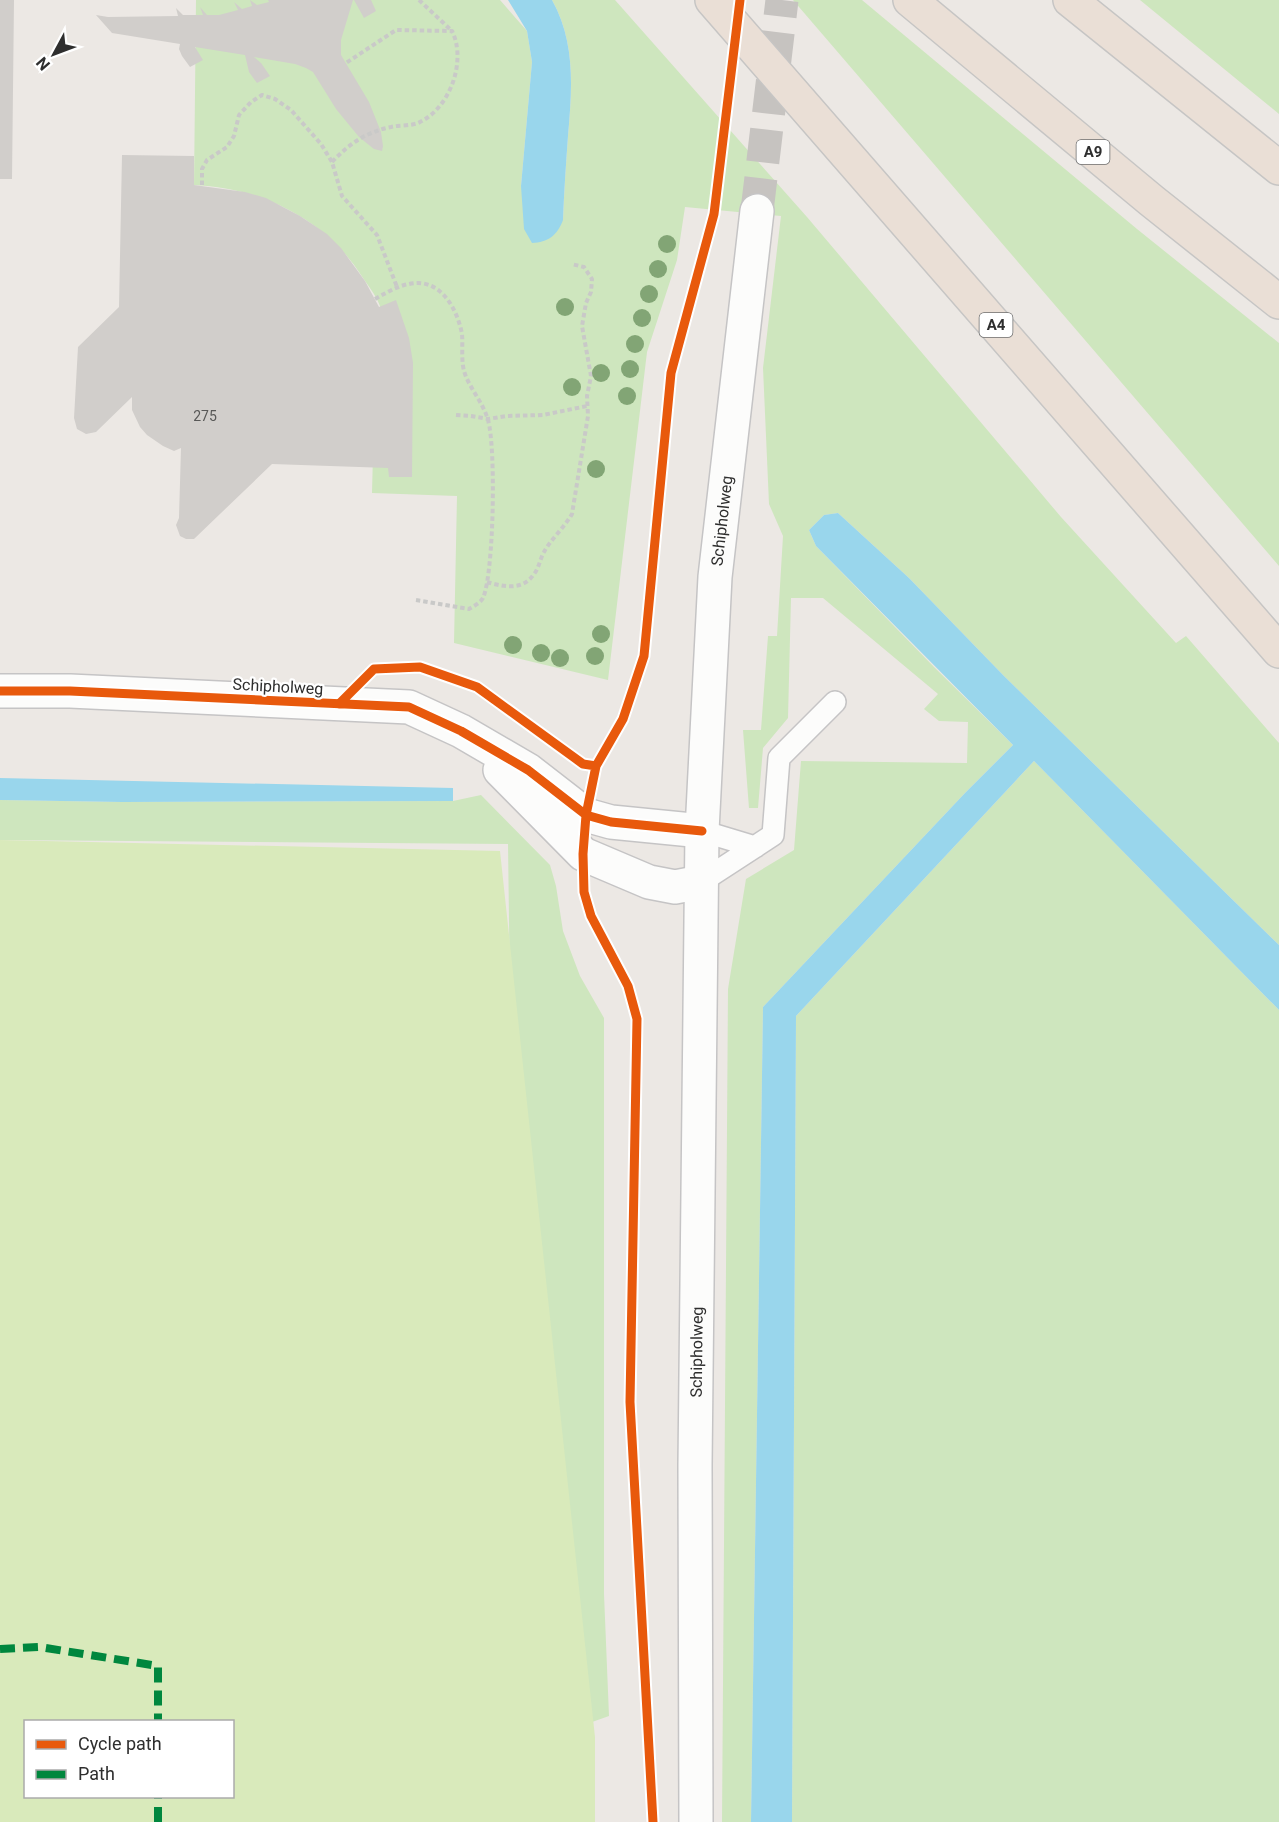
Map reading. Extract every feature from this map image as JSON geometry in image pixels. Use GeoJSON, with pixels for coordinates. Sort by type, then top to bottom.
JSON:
{"type":"FeatureCollection","features":[{"type":"Feature","properties":{"kind":"highway","name":"A4"},"geometry":{"type":"LineString","coordinates":[[712,0],[1279,651]]}},
{"type":"Feature","properties":{"kind":"highway","name":"A9"},"geometry":{"type":"LineString","coordinates":[[910,0],[1152,201],[1279,302]]}},
{"type":"Feature","properties":{"kind":"highway"},"geometry":{"type":"LineString","coordinates":[[1070,0],[1279,168]]}},
{"type":"Feature","properties":{"kind":"main road","name":"Schipholweg"},"geometry":{"type":"LineString","coordinates":[[696,1822],[695,1465],[702,831],[715,577],[757,211]]}},
{"type":"Feature","properties":{"kind":"main road","name":"Schipholweg"},"geometry":{"type":"LineString","coordinates":[[0,691],[70,691],[409,707],[461,731],[528,770],[586,815],[611,822],[702,831]]}},
{"type":"Feature","properties":{"kind":"main road","name":"Schipholweg"},"geometry":{"type":"LineString","coordinates":[[461,731],[583,854],[649,882],[675,887],[701,882]]}},
{"type":"Feature","properties":{"kind":"lane"},"geometry":{"type":"LineString","coordinates":[[701,882],[773,835],[779,758],[835,702]]}},
{"type":"Feature","properties":{"kind":"lane"},"geometry":{"type":"LineString","coordinates":[[702,831],[755,847]]}},
{"type":"Feature","properties":{"kind":"path"},"geometry":{"type":"LineString","coordinates":[[332,162],[343,151],[373,131],[418,123],[434,111],[449,92],[458,59],[457,41],[453,31],[419,0]]}},
{"type":"Feature","properties":{"kind":"path"},"geometry":{"type":"LineString","coordinates":[[346,63],[396,30],[453,31]]}},
{"type":"Feature","properties":{"kind":"path"},"geometry":{"type":"LineString","coordinates":[[202,185],[202,169],[207,160],[227,147],[234,136],[239,115],[262,95],[275,99],[307,125],[321,144],[332,162],[342,196],[377,235],[397,287]]}},
{"type":"Feature","properties":{"kind":"path"},"geometry":{"type":"LineString","coordinates":[[487,582],[503,587],[514,587],[524,583],[534,574],[544,550],[572,514],[588,416],[587,396],[591,376],[582,326],[592,279],[584,267],[571,264]]}},
{"type":"Feature","properties":{"kind":"path"},"geometry":{"type":"LineString","coordinates":[[375,299],[397,287],[411,283],[427,284],[438,290],[450,302],[457,316],[461,333],[463,368],[488,420],[493,450],[492,521],[487,582],[482,600],[469,609],[416,600]]}},
{"type":"Feature","properties":{"kind":"path"},"geometry":{"type":"LineString","coordinates":[[456,415],[488,420],[506,416],[543,415],[587,406]]}},
{"type":"Feature","properties":{"kind":"green space"},"geometry":{"type":"Polygon","coordinates":[[[196,0],[500,0],[527,31],[532,62],[521,186],[563,220],[571,84],[569,50],[560,16],[552,0],[615,0],[807,217],[1061,517],[1176,643],[1186,636],[1279,743],[1279,945],[1004,676],[909,578],[838,513],[824,515],[809,530],[816,546],[1013,745],[763,1007],[751,1822],[722,1822],[728,989],[746,879],[794,850],[801,761],[967,763],[968,722],[939,721],[924,709],[938,694],[823,598],[791,598],[788,718],[763,748],[758,808],[749,808],[743,730],[761,730],[768,636],[777,636],[783,536],[769,504],[763,368],[781,216],[685,207],[677,260],[647,352],[608,680],[454,643],[457,496],[372,493],[376,374],[381,332],[381,310],[376,297],[348,257],[331,239],[290,210],[244,192],[194,185],[196,0]]]}},
{"type":"Feature","properties":{"kind":"green space"},"geometry":{"type":"Polygon","coordinates":[[[793,0],[862,0],[1137,229],[1279,343],[1279,566],[793,0]]]}},
{"type":"Feature","properties":{"kind":"green space"},"geometry":{"type":"Polygon","coordinates":[[[1140,0],[1279,0],[1279,114],[1140,0]]]}},
{"type":"Feature","properties":{"kind":"green space"},"geometry":{"type":"Polygon","coordinates":[[[1034,761],[1279,1010],[1279,1822],[792,1822],[796,1016],[1034,761]]]}},
{"type":"Feature","properties":{"kind":"green space"},"geometry":{"type":"Polygon","coordinates":[[[481,795],[550,865],[556,886],[563,931],[580,976],[604,1018],[604,1594],[609,1716],[578,1727],[234,1722],[519,1687],[508,844],[0,840],[0,800],[453,801],[481,795]]]}},
{"type":"Feature","properties":{"kind":"green space"},"geometry":{"type":"Polygon","coordinates":[[[0,840],[500,851],[595,1737],[595,1822],[0,1822],[0,840]]]}},
{"type":"Feature","properties":{"kind":"water"},"geometry":{"type":"Polygon","coordinates":[[[508,0],[552,0],[560,16],[569,50],[571,101],[563,220],[555,234],[547,240],[532,243],[524,229],[521,186],[532,62],[527,31],[508,0]]]}},
{"type":"Feature","properties":{"kind":"water"},"geometry":{"type":"Polygon","coordinates":[[[838,513],[909,578],[1004,676],[1279,945],[1279,1010],[1034,761],[796,1016],[792,1822],[751,1822],[763,1007],[1013,745],[816,546],[809,530],[824,515],[838,513]]]}},
{"type":"Feature","properties":{"kind":"water"},"geometry":{"type":"Polygon","coordinates":[[[0,778],[453,788],[453,801],[0,800],[0,778]]]}},
{"type":"Feature","properties":{"kind":"building"},"geometry":{"type":"Polygon","coordinates":[[[0,0],[14,0],[12,179],[0,179],[0,0]]]}},
{"type":"Feature","properties":{"kind":"building"},"geometry":{"type":"Polygon","coordinates":[[[250,0],[257,5],[269,2],[268,0],[353,0],[341,40],[341,55],[369,102],[381,132],[382,151],[374,149],[359,137],[336,109],[313,72],[306,68],[254,57],[270,76],[257,83],[249,72],[245,55],[195,47],[203,60],[190,67],[182,56],[179,49],[180,44],[112,33],[96,15],[108,17],[178,16],[176,8],[183,15],[203,15],[200,7],[207,15],[219,15],[238,10],[234,2],[242,9],[252,6],[250,0]]]}},
{"type":"Feature","properties":{"kind":"building"},"geometry":{"type":"Polygon","coordinates":[[[354,0],[371,0],[376,11],[364,18],[354,0]]]}},
{"type":"Feature","properties":{"kind":"building"},"geometry":{"type":"Polygon","coordinates":[[[122,155],[194,156],[194,185],[245,192],[266,198],[300,216],[327,234],[341,248],[365,281],[379,307],[396,300],[409,338],[413,363],[412,477],[389,477],[388,468],[272,464],[194,539],[186,539],[180,536],[176,525],[179,518],[181,448],[174,451],[147,435],[140,427],[132,410],[132,397],[96,432],[86,434],[77,429],[74,418],[78,347],[119,307],[122,155]]]}},
{"type":"Feature","properties":{"kind":"tunnel"},"geometry":{"type":"LineString","coordinates":[[757,211],[782,0]]}},
{"type":"Feature","properties":{"kind":"marked path"},"geometry":{"type":"LineString","coordinates":[[0,1649],[40,1647],[158,1666],[158,1720]]}},
{"type":"Feature","properties":{"kind":"marked path"},"geometry":{"type":"LineString","coordinates":[[158,1798],[158,1822]]}},
{"type":"Feature","properties":{"kind":"cycle path"},"geometry":{"type":"LineString","coordinates":[[653,1822],[630,1402],[637,1019],[628,986],[591,916],[584,892],[583,854],[586,815],[596,766],[623,719],[644,656],[671,373],[714,214],[740,0]]}},
{"type":"Feature","properties":{"kind":"cycle path"},"geometry":{"type":"LineString","coordinates":[[339,704],[374,669],[420,667],[477,687],[583,764],[596,766]]}},
{"type":"Feature","properties":{"kind":"cycle path"},"geometry":{"type":"LineString","coordinates":[[0,691],[70,691],[409,707],[461,731],[528,770],[586,815],[611,822],[702,831]]}}]}
